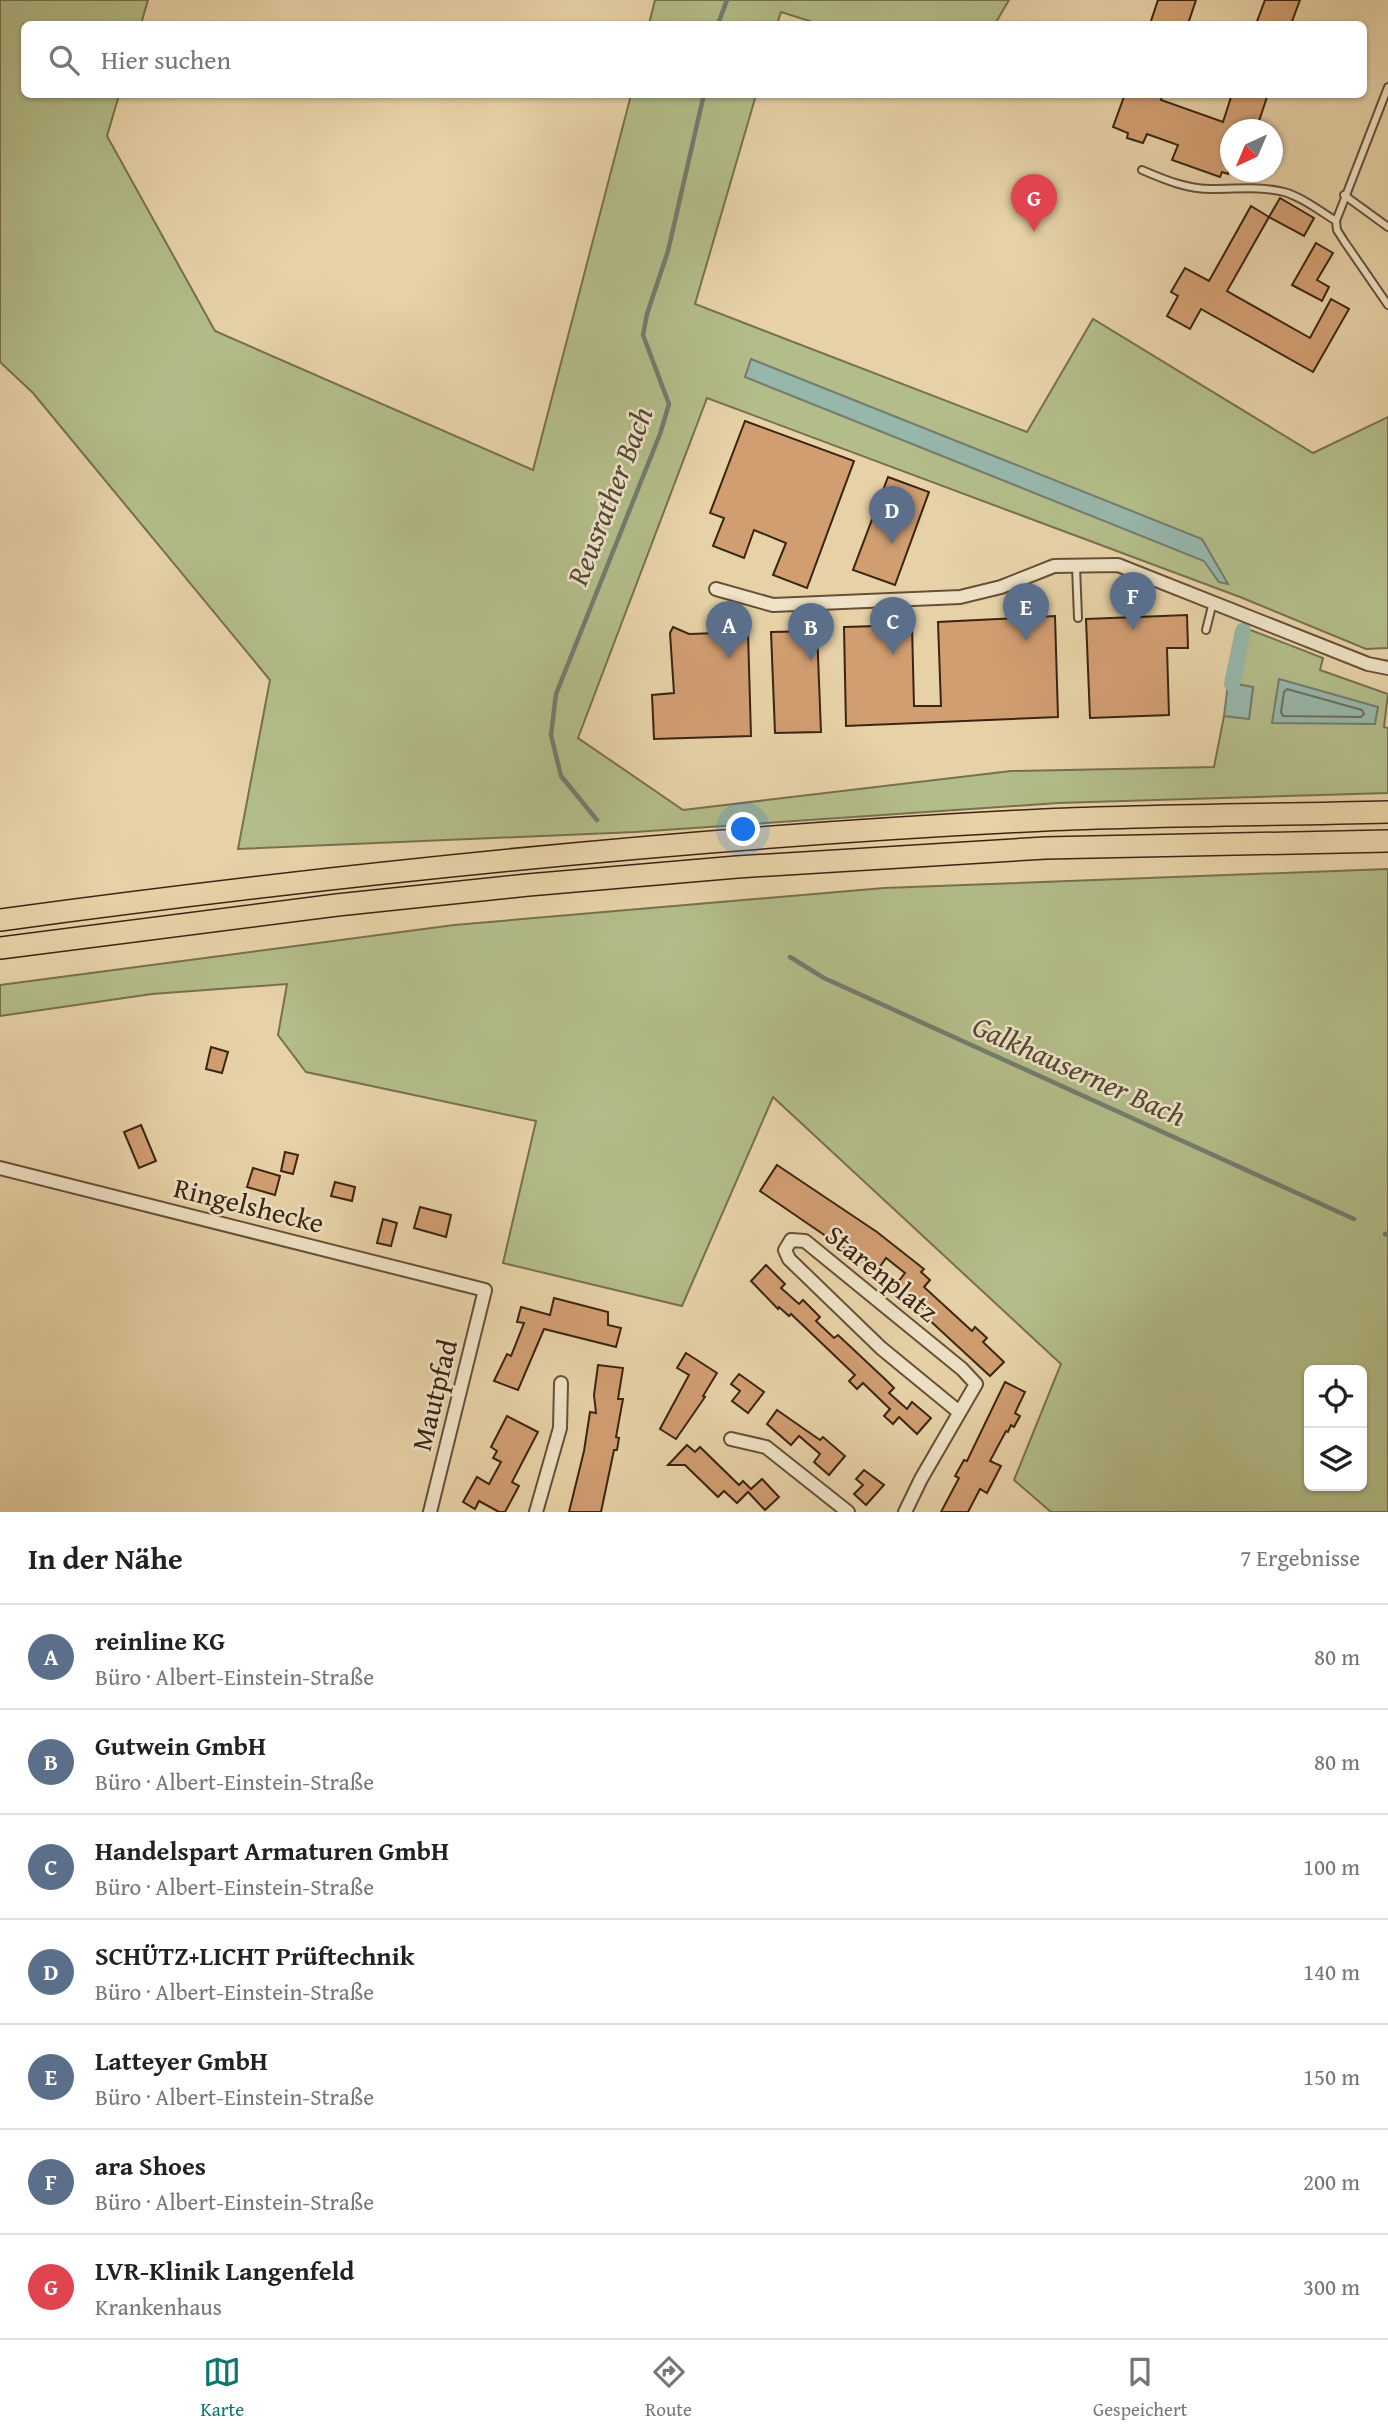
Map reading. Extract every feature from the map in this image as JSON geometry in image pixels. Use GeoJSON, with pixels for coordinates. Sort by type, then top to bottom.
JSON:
{"type":"FeatureCollection","features":[{"type":"Feature","properties":{"kind":"highway"},"geometry":{"type":"LineString","coordinates":[[0,919],[345,876],[721,842],[1046,820],[1388,812]]}},
{"type":"Feature","properties":{"kind":"highway"},"geometry":{"type":"LineString","coordinates":[[0,948],[351,903],[723,869],[1045,848],[1388,841]]}},
{"type":"Feature","properties":{"kind":"street"},"geometry":{"type":"LineString","coordinates":[[716,589],[773,605],[960,597],[1000,587],[1054,566],[1118,565],[1368,664],[1388,668]]}},
{"type":"Feature","properties":{"kind":"street","name":"Ringelshecke"},"geometry":{"type":"LineString","coordinates":[[0,1168],[485,1290]]}},
{"type":"Feature","properties":{"kind":"street","name":"Starenplatz"},"geometry":{"type":"LineString","coordinates":[[791,1240],[805,1241],[962,1368],[976,1384],[959,1412],[881,1348],[789,1259],[785,1250],[791,1240]]}},
{"type":"Feature","properties":{"kind":"street","name":"Mautpfad"},"geometry":{"type":"LineString","coordinates":[[430,1512],[485,1290]]}},
{"type":"Feature","properties":{"kind":"street"},"geometry":{"type":"LineString","coordinates":[[536,1512],[560,1428],[561,1383]]}},
{"type":"Feature","properties":{"kind":"street"},"geometry":{"type":"LineString","coordinates":[[905,1512],[959,1412]]}},
{"type":"Feature","properties":{"kind":"street"},"geometry":{"type":"LineString","coordinates":[[731,1439],[766,1447],[848,1512]]}},
{"type":"Feature","properties":{"kind":"lane"},"geometry":{"type":"LineString","coordinates":[[1388,87],[1336,221],[1337,230],[1388,305]]}},
{"type":"Feature","properties":{"kind":"lane"},"geometry":{"type":"LineString","coordinates":[[1142,170],[1195,188],[1240,187],[1288,193],[1336,221]]}},
{"type":"Feature","properties":{"kind":"lane"},"geometry":{"type":"LineString","coordinates":[[1344,195],[1388,227]]}},
{"type":"Feature","properties":{"kind":"lane"},"geometry":{"type":"LineString","coordinates":[[1076,566],[1077,618]]}},
{"type":"Feature","properties":{"kind":"lane"},"geometry":{"type":"LineString","coordinates":[[1206,630],[1213,602]]}},
{"type":"Feature","properties":{"kind":"green space"},"geometry":{"type":"Polygon","coordinates":[[[0,0],[148,0],[142,21],[21,21],[21,98],[118,98],[107,136],[215,331],[533,470],[630,98],[755,98],[695,304],[1027,432],[1093,319],[1313,453],[1388,417],[1388,648],[1366,649],[1240,597],[707,398],[578,738],[683,810],[1011,771],[1214,767],[1224,716],[1249,719],[1253,687],[1237,684],[1248,629],[1323,658],[1320,670],[1388,694],[1384,727],[1388,728],[1388,793],[1058,803],[635,832],[238,849],[270,680],[33,393],[0,362],[0,0]]]}},
{"type":"Feature","properties":{"kind":"green space"},"geometry":{"type":"Polygon","coordinates":[[[655,0],[1009,0],[997,21],[810,21],[781,12],[778,21],[650,21],[655,0]]]}},
{"type":"Feature","properties":{"kind":"green space"},"geometry":{"type":"Polygon","coordinates":[[[1388,869],[1388,1512],[1051,1512],[1014,1480],[1061,1364],[773,1097],[682,1306],[503,1263],[536,1121],[306,1072],[278,1035],[287,984],[152,994],[0,1016],[0,985],[454,925],[884,888],[1388,869]]]}},
{"type":"Feature","properties":{"kind":"water"},"geometry":{"type":"Polygon","coordinates":[[[751,359],[1202,539],[1228,584],[1219,582],[1204,561],[745,377],[751,359]]]}},
{"type":"Feature","properties":{"kind":"water"},"geometry":{"type":"Polygon","coordinates":[[[1279,679],[1378,707],[1375,724],[1272,723],[1279,679]]]}},
{"type":"Feature","properties":{"kind":"water"},"geometry":{"type":"Polygon","coordinates":[[[1228,683],[1253,687],[1249,719],[1224,716],[1228,683]]]}},
{"type":"Feature","properties":{"kind":"building"},"geometry":{"type":"Polygon","coordinates":[[[1158,0],[1196,0],[1189,21],[1151,21],[1158,0]]]}},
{"type":"Feature","properties":{"kind":"building"},"geometry":{"type":"Polygon","coordinates":[[[1265,0],[1300,0],[1292,21],[1257,21],[1265,0]]]}},
{"type":"Feature","properties":{"kind":"building"},"geometry":{"type":"Polygon","coordinates":[[[1124,98],[1162,98],[1161,100],[1220,121],[1220,177],[1172,160],[1178,145],[1147,134],[1143,143],[1127,138],[1128,133],[1113,127],[1124,98]]]}},
{"type":"Feature","properties":{"kind":"building"},"geometry":{"type":"Polygon","coordinates":[[[1231,98],[1267,98],[1260,119],[1224,119],[1231,98]]]}},
{"type":"Feature","properties":{"kind":"building"},"geometry":{"type":"Polygon","coordinates":[[[1280,198],[1314,218],[1304,236],[1269,217],[1280,198]]]}},
{"type":"Feature","properties":{"kind":"building"},"geometry":{"type":"Polygon","coordinates":[[[1251,206],[1269,217],[1227,291],[1310,338],[1331,299],[1349,309],[1313,372],[1201,309],[1190,329],[1167,316],[1178,296],[1171,292],[1185,268],[1209,281],[1251,206]]]}},
{"type":"Feature","properties":{"kind":"building"},"geometry":{"type":"Polygon","coordinates":[[[1316,243],[1333,253],[1317,280],[1329,287],[1322,301],[1292,285],[1316,243]]]}},
{"type":"Feature","properties":{"kind":"building"},"geometry":{"type":"Polygon","coordinates":[[[745,421],[854,461],[807,588],[773,575],[786,543],[754,530],[744,558],[713,546],[724,518],[710,513],[745,421]]]}},
{"type":"Feature","properties":{"kind":"building"},"geometry":{"type":"Polygon","coordinates":[[[888,477],[929,492],[895,585],[853,570],[888,477]]]}},
{"type":"Feature","properties":{"kind":"building"},"geometry":{"type":"Polygon","coordinates":[[[1187,615],[1188,648],[1167,648],[1169,715],[1090,718],[1086,619],[1187,615]]]}},
{"type":"Feature","properties":{"kind":"building"},"geometry":{"type":"Polygon","coordinates":[[[1055,616],[1058,717],[846,726],[844,627],[912,625],[914,706],[941,706],[938,622],[1055,616]]]}},
{"type":"Feature","properties":{"kind":"building"},"geometry":{"type":"Polygon","coordinates":[[[673,627],[689,634],[748,632],[751,736],[654,739],[652,695],[674,693],[670,633],[673,627]]]}},
{"type":"Feature","properties":{"kind":"building"},"geometry":{"type":"Polygon","coordinates":[[[817,631],[821,732],[775,733],[771,632],[817,631]]]}},
{"type":"Feature","properties":{"kind":"building"},"geometry":{"type":"Polygon","coordinates":[[[211,1047],[228,1052],[222,1073],[206,1069],[211,1047]]]}},
{"type":"Feature","properties":{"kind":"building"},"geometry":{"type":"Polygon","coordinates":[[[141,1125],[156,1161],[139,1168],[124,1132],[141,1125]]]}},
{"type":"Feature","properties":{"kind":"building"},"geometry":{"type":"Polygon","coordinates":[[[285,1152],[298,1155],[293,1174],[281,1171],[285,1152]]]}},
{"type":"Feature","properties":{"kind":"building"},"geometry":{"type":"Polygon","coordinates":[[[777,1165],[877,1232],[924,1269],[921,1272],[930,1280],[924,1287],[972,1331],[975,1327],[987,1338],[983,1342],[1004,1362],[990,1376],[927,1318],[930,1314],[895,1286],[905,1273],[886,1258],[877,1271],[760,1191],[777,1165]]]}},
{"type":"Feature","properties":{"kind":"building"},"geometry":{"type":"Polygon","coordinates":[[[253,1168],[280,1176],[275,1195],[247,1187],[253,1168]]]}},
{"type":"Feature","properties":{"kind":"building"},"geometry":{"type":"Polygon","coordinates":[[[335,1182],[355,1187],[352,1201],[331,1196],[335,1182]]]}},
{"type":"Feature","properties":{"kind":"building"},"geometry":{"type":"Polygon","coordinates":[[[420,1207],[451,1215],[446,1237],[414,1228],[420,1207]]]}},
{"type":"Feature","properties":{"kind":"building"},"geometry":{"type":"Polygon","coordinates":[[[383,1219],[397,1223],[391,1246],[377,1243],[383,1219]]]}},
{"type":"Feature","properties":{"kind":"building"},"geometry":{"type":"Polygon","coordinates":[[[766,1265],[785,1284],[781,1288],[799,1304],[803,1300],[820,1317],[816,1321],[834,1338],[838,1335],[894,1388],[889,1393],[907,1409],[912,1402],[931,1418],[917,1434],[899,1417],[893,1424],[884,1416],[890,1409],[863,1383],[857,1389],[849,1381],[855,1375],[791,1314],[789,1316],[779,1307],[778,1309],[751,1281],[766,1265]]]}},
{"type":"Feature","properties":{"kind":"building"},"geometry":{"type":"Polygon","coordinates":[[[554,1298],[608,1312],[608,1325],[621,1328],[616,1347],[544,1329],[518,1390],[494,1381],[507,1354],[511,1356],[524,1323],[517,1322],[521,1307],[550,1315],[554,1298]]]}},
{"type":"Feature","properties":{"kind":"building"},"geometry":{"type":"Polygon","coordinates":[[[686,1353],[717,1373],[703,1396],[705,1397],[676,1439],[660,1429],[689,1375],[677,1368],[686,1353]]]}},
{"type":"Feature","properties":{"kind":"building"},"geometry":{"type":"Polygon","coordinates":[[[598,1365],[623,1368],[618,1399],[623,1399],[616,1437],[619,1438],[617,1450],[614,1450],[601,1512],[569,1512],[584,1451],[590,1412],[596,1413],[594,1395],[598,1365]]]}},
{"type":"Feature","properties":{"kind":"building"},"geometry":{"type":"Polygon","coordinates":[[[739,1374],[764,1392],[748,1413],[732,1401],[740,1391],[731,1384],[739,1374]]]}},
{"type":"Feature","properties":{"kind":"building"},"geometry":{"type":"Polygon","coordinates":[[[1005,1382],[1025,1392],[1015,1413],[1020,1416],[1014,1427],[1011,1425],[1008,1432],[1006,1431],[990,1461],[1001,1466],[987,1493],[980,1489],[968,1512],[941,1512],[959,1478],[955,1476],[964,1460],[967,1461],[1005,1382]]]}},
{"type":"Feature","properties":{"kind":"building"},"geometry":{"type":"Polygon","coordinates":[[[777,1410],[820,1440],[823,1437],[845,1456],[829,1475],[814,1462],[820,1454],[799,1436],[791,1445],[767,1424],[777,1410]]]}},
{"type":"Feature","properties":{"kind":"building"},"geometry":{"type":"Polygon","coordinates":[[[507,1416],[538,1432],[512,1482],[519,1486],[505,1512],[499,1512],[479,1501],[475,1509],[463,1502],[477,1477],[489,1484],[501,1462],[493,1458],[497,1451],[491,1447],[507,1416]]]}},
{"type":"Feature","properties":{"kind":"building"},"geometry":{"type":"Polygon","coordinates":[[[687,1445],[695,1452],[700,1447],[739,1485],[743,1481],[751,1489],[762,1479],[779,1497],[765,1510],[748,1492],[737,1503],[724,1491],[718,1497],[685,1465],[668,1465],[687,1445]]]}},
{"type":"Feature","properties":{"kind":"building"},"geometry":{"type":"Polygon","coordinates":[[[864,1470],[884,1485],[866,1505],[854,1494],[863,1485],[856,1479],[864,1470]]]}},
{"type":"Feature","properties":{"kind":"waterway","name":"Reusrather Bach"},"geometry":{"type":"LineString","coordinates":[[719,21],[727,0]]}},
{"type":"Feature","properties":{"kind":"waterway","name":"Reusrather Bach"},"geometry":{"type":"LineString","coordinates":[[597,820],[561,776],[551,735],[556,694],[660,434],[669,404],[643,335],[647,314],[668,251],[703,98]]}},
{"type":"Feature","properties":{"kind":"waterway"},"geometry":{"type":"LineString","coordinates":[[1232,684],[1243,631]]}},
{"type":"Feature","properties":{"kind":"waterway","name":"Galkhauserner Bach"},"geometry":{"type":"LineString","coordinates":[[790,957],[824,978],[1354,1219]]}},
{"type":"Feature","properties":{"kind":"place","name":"LVR-Klinik Langenfeld"},"geometry":{"type":"Point","coordinates":[1034,232]}},
{"type":"Feature","properties":{"kind":"place","name":"SCHÜTZ+LICHT Prüftechnik"},"geometry":{"type":"Point","coordinates":[892,544]}},
{"type":"Feature","properties":{"kind":"place","name":"ara Shoes"},"geometry":{"type":"Point","coordinates":[1133,630]}},
{"type":"Feature","properties":{"kind":"place","name":"Latteyer GmbH"},"geometry":{"type":"Point","coordinates":[1026,641]}},
{"type":"Feature","properties":{"kind":"place","name":"Handelspart Armaturen GmbH"},"geometry":{"type":"Point","coordinates":[893,655]}},
{"type":"Feature","properties":{"kind":"place","name":"reinline KG"},"geometry":{"type":"Point","coordinates":[729,659]}},
{"type":"Feature","properties":{"kind":"place","name":"Gutwein GmbH"},"geometry":{"type":"Point","coordinates":[811,661]}}]}
